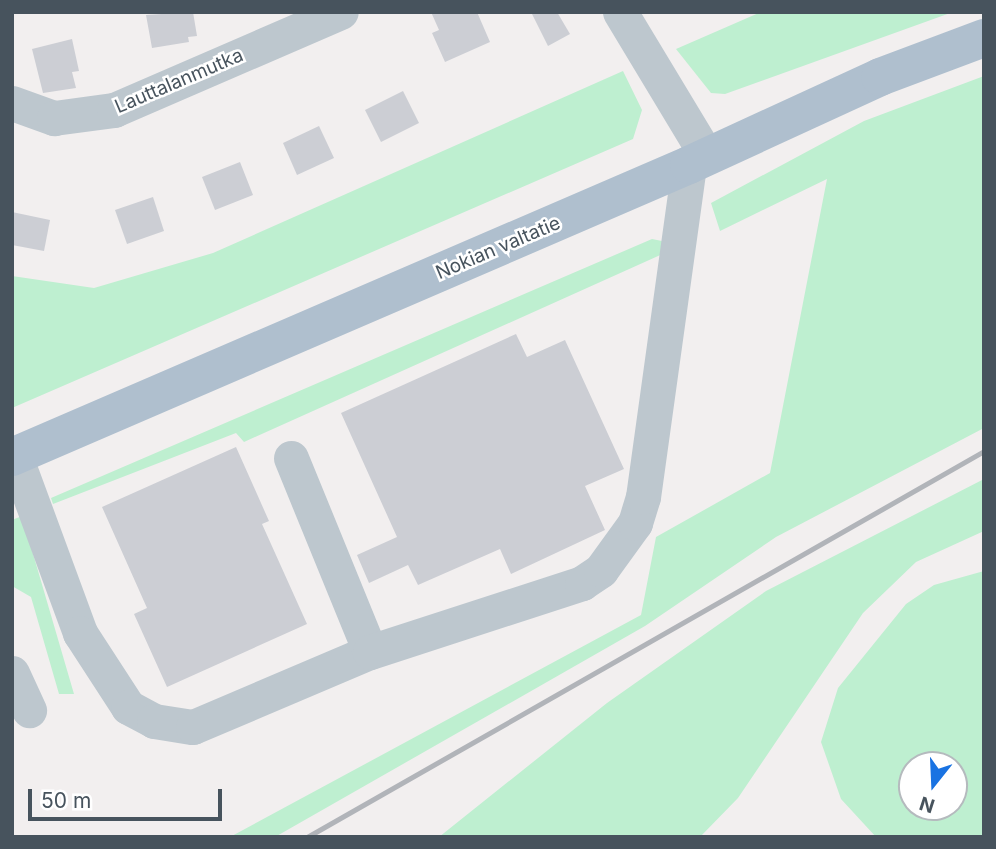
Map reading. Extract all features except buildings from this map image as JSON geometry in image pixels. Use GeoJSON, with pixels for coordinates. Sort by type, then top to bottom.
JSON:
{"type":"FeatureCollection","features":[{"type":"Feature","properties":{"kind":"main road","name":"Nokian valtatie"},"geometry":{"type":"LineString","coordinates":[[14,456],[698,161],[880,77],[984,38]]}},
{"type":"Feature","properties":{"kind":"street","name":"Lauttalanmutka"},"geometry":{"type":"LineString","coordinates":[[12,103],[54,118],[114,110],[341,12]]}},
{"type":"Feature","properties":{"kind":"street"},"geometry":{"type":"LineString","coordinates":[[14,456],[80,633],[128,707],[154,721],[193,727],[370,652],[582,583],[621,547],[643,497],[698,161],[620,12]]}},
{"type":"Feature","properties":{"kind":"street"},"geometry":{"type":"LineString","coordinates":[[291,458],[370,652]]}},
{"type":"Feature","properties":{"kind":"street"},"geometry":{"type":"LineString","coordinates":[[12,673],[29,710]]}},
{"type":"Feature","properties":{"kind":"green space"},"geometry":{"type":"Polygon","coordinates":[[[761,12],[953,12],[725,94],[711,93],[676,49],[761,12]]]}},
{"type":"Feature","properties":{"kind":"green space"},"geometry":{"type":"Polygon","coordinates":[[[623,71],[642,110],[633,139],[12,408],[12,276],[94,288],[213,253],[623,71]]]}},
{"type":"Feature","properties":{"kind":"green space"},"geometry":{"type":"Polygon","coordinates":[[[984,76],[984,428],[776,537],[645,626],[275,837],[230,837],[641,615],[656,537],[770,473],[827,179],[720,231],[711,203],[864,121],[984,76]]]}},
{"type":"Feature","properties":{"kind":"green space"},"geometry":{"type":"Polygon","coordinates":[[[652,239],[662,241],[667,252],[244,442],[236,433],[53,504],[51,498],[652,239]]]}},
{"type":"Feature","properties":{"kind":"green space"},"geometry":{"type":"Polygon","coordinates":[[[984,479],[984,531],[916,562],[863,613],[738,798],[700,837],[439,837],[607,703],[766,591],[984,479]]]}},
{"type":"Feature","properties":{"kind":"green space"},"geometry":{"type":"Polygon","coordinates":[[[22,516],[74,694],[59,694],[31,597],[12,586],[12,520],[22,516]]]}},
{"type":"Feature","properties":{"kind":"green space"},"geometry":{"type":"Polygon","coordinates":[[[984,571],[984,837],[876,837],[841,799],[821,742],[838,688],[906,604],[934,585],[984,571]]]}},
{"type":"Feature","properties":{"kind":"railway"},"geometry":{"type":"LineString","coordinates":[[307,837],[984,451]]}}]}
